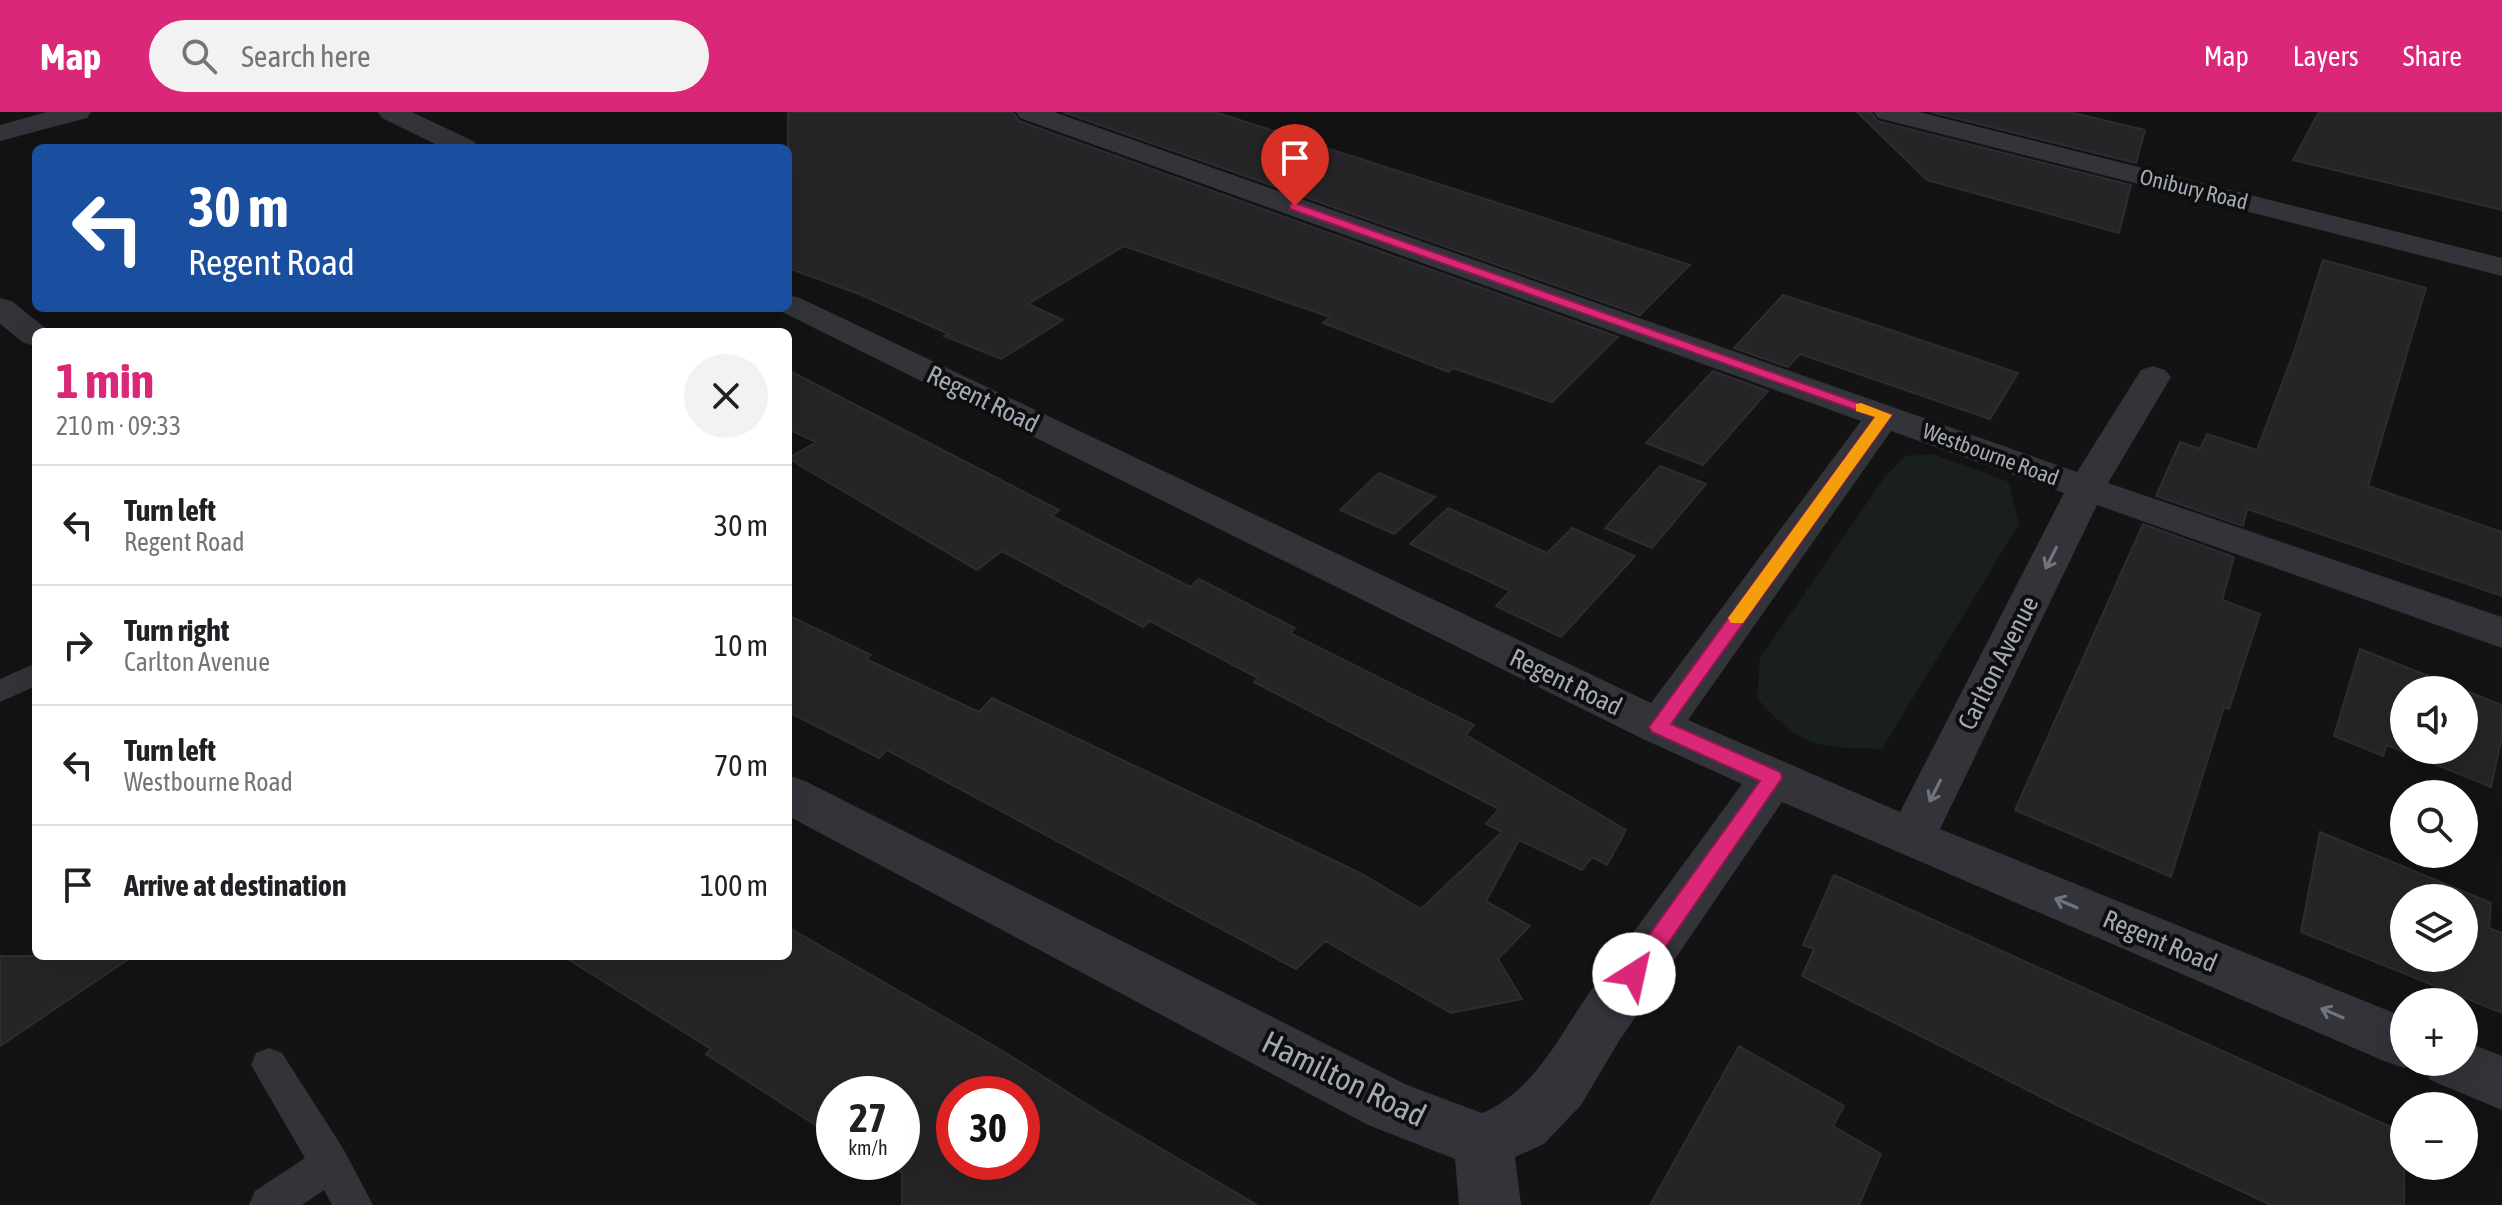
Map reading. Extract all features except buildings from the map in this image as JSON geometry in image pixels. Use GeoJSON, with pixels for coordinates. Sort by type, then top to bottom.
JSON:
{"type":"FeatureCollection","features":[{"type":"Feature","properties":{"kind":"street"},"geometry":{"type":"LineString","coordinates":[[0,133],[78,112]]}},
{"type":"Feature","properties":{"kind":"street"},"geometry":{"type":"LineString","coordinates":[[391,112],[457,144]]}},
{"type":"Feature","properties":{"kind":"street","name":"Westbourne Road"},"geometry":{"type":"LineString","coordinates":[[1029,112],[2502,633]]}},
{"type":"Feature","properties":{"kind":"street","name":"Onibury Road"},"geometry":{"type":"LineString","coordinates":[[1887,112],[2502,267]]}},
{"type":"Feature","properties":{"kind":"street","name":"Regent Road"},"geometry":{"type":"LineString","coordinates":[[792,307],[1659,727],[1911,838],[2390,1037]]}},
{"type":"Feature","properties":{"kind":"street"},"geometry":{"type":"LineString","coordinates":[[0,308],[32,333]]}},
{"type":"Feature","properties":{"kind":"street","name":"Carlton Avenue"},"geometry":{"type":"LineString","coordinates":[[1911,838],[2086,488],[2153,377]]}},
{"type":"Feature","properties":{"kind":"street"},"geometry":{"type":"LineString","coordinates":[[1659,727],[1884,415]]}},
{"type":"Feature","properties":{"kind":"street"},"geometry":{"type":"LineString","coordinates":[[1490,1205],[1483,1142],[1523,1124],[1561,1086],[1599,1023],[1773,778]]}},
{"type":"Feature","properties":{"kind":"street","name":"Hamilton Road"},"geometry":{"type":"LineString","coordinates":[[792,796],[1389,1106],[1483,1142]]}},
{"type":"Feature","properties":{"kind":"street"},"geometry":{"type":"LineString","coordinates":[[2478,1073],[2502,1083]]}},
{"type":"Feature","properties":{"kind":"lane"},"geometry":{"type":"LineString","coordinates":[[0,692],[32,675]]}},
{"type":"Feature","properties":{"kind":"lane"},"geometry":{"type":"LineString","coordinates":[[269,1065],[353,1205]]}},
{"type":"Feature","properties":{"kind":"lane"},"geometry":{"type":"LineString","coordinates":[[269,1205],[330,1163]]}},
{"type":"Feature","properties":{"kind":"shaded area"},"geometry":{"type":"Polygon","coordinates":[[[1933,454],[2009,482],[2019,524],[1882,749],[1812,742],[1786,727],[1757,698],[1760,658],[1884,478],[1905,456],[1933,454]]]}},
{"type":"Feature","properties":{"kind":"slow traffic"},"geometry":{"type":"LineString","coordinates":[[1737,618],[1884,415],[1861,407]]}},
{"type":"Feature","properties":{"kind":"route"},"geometry":{"type":"LineString","coordinates":[[1295,206],[1884,415],[1659,727],[1773,778],[1634,974]]}}]}
